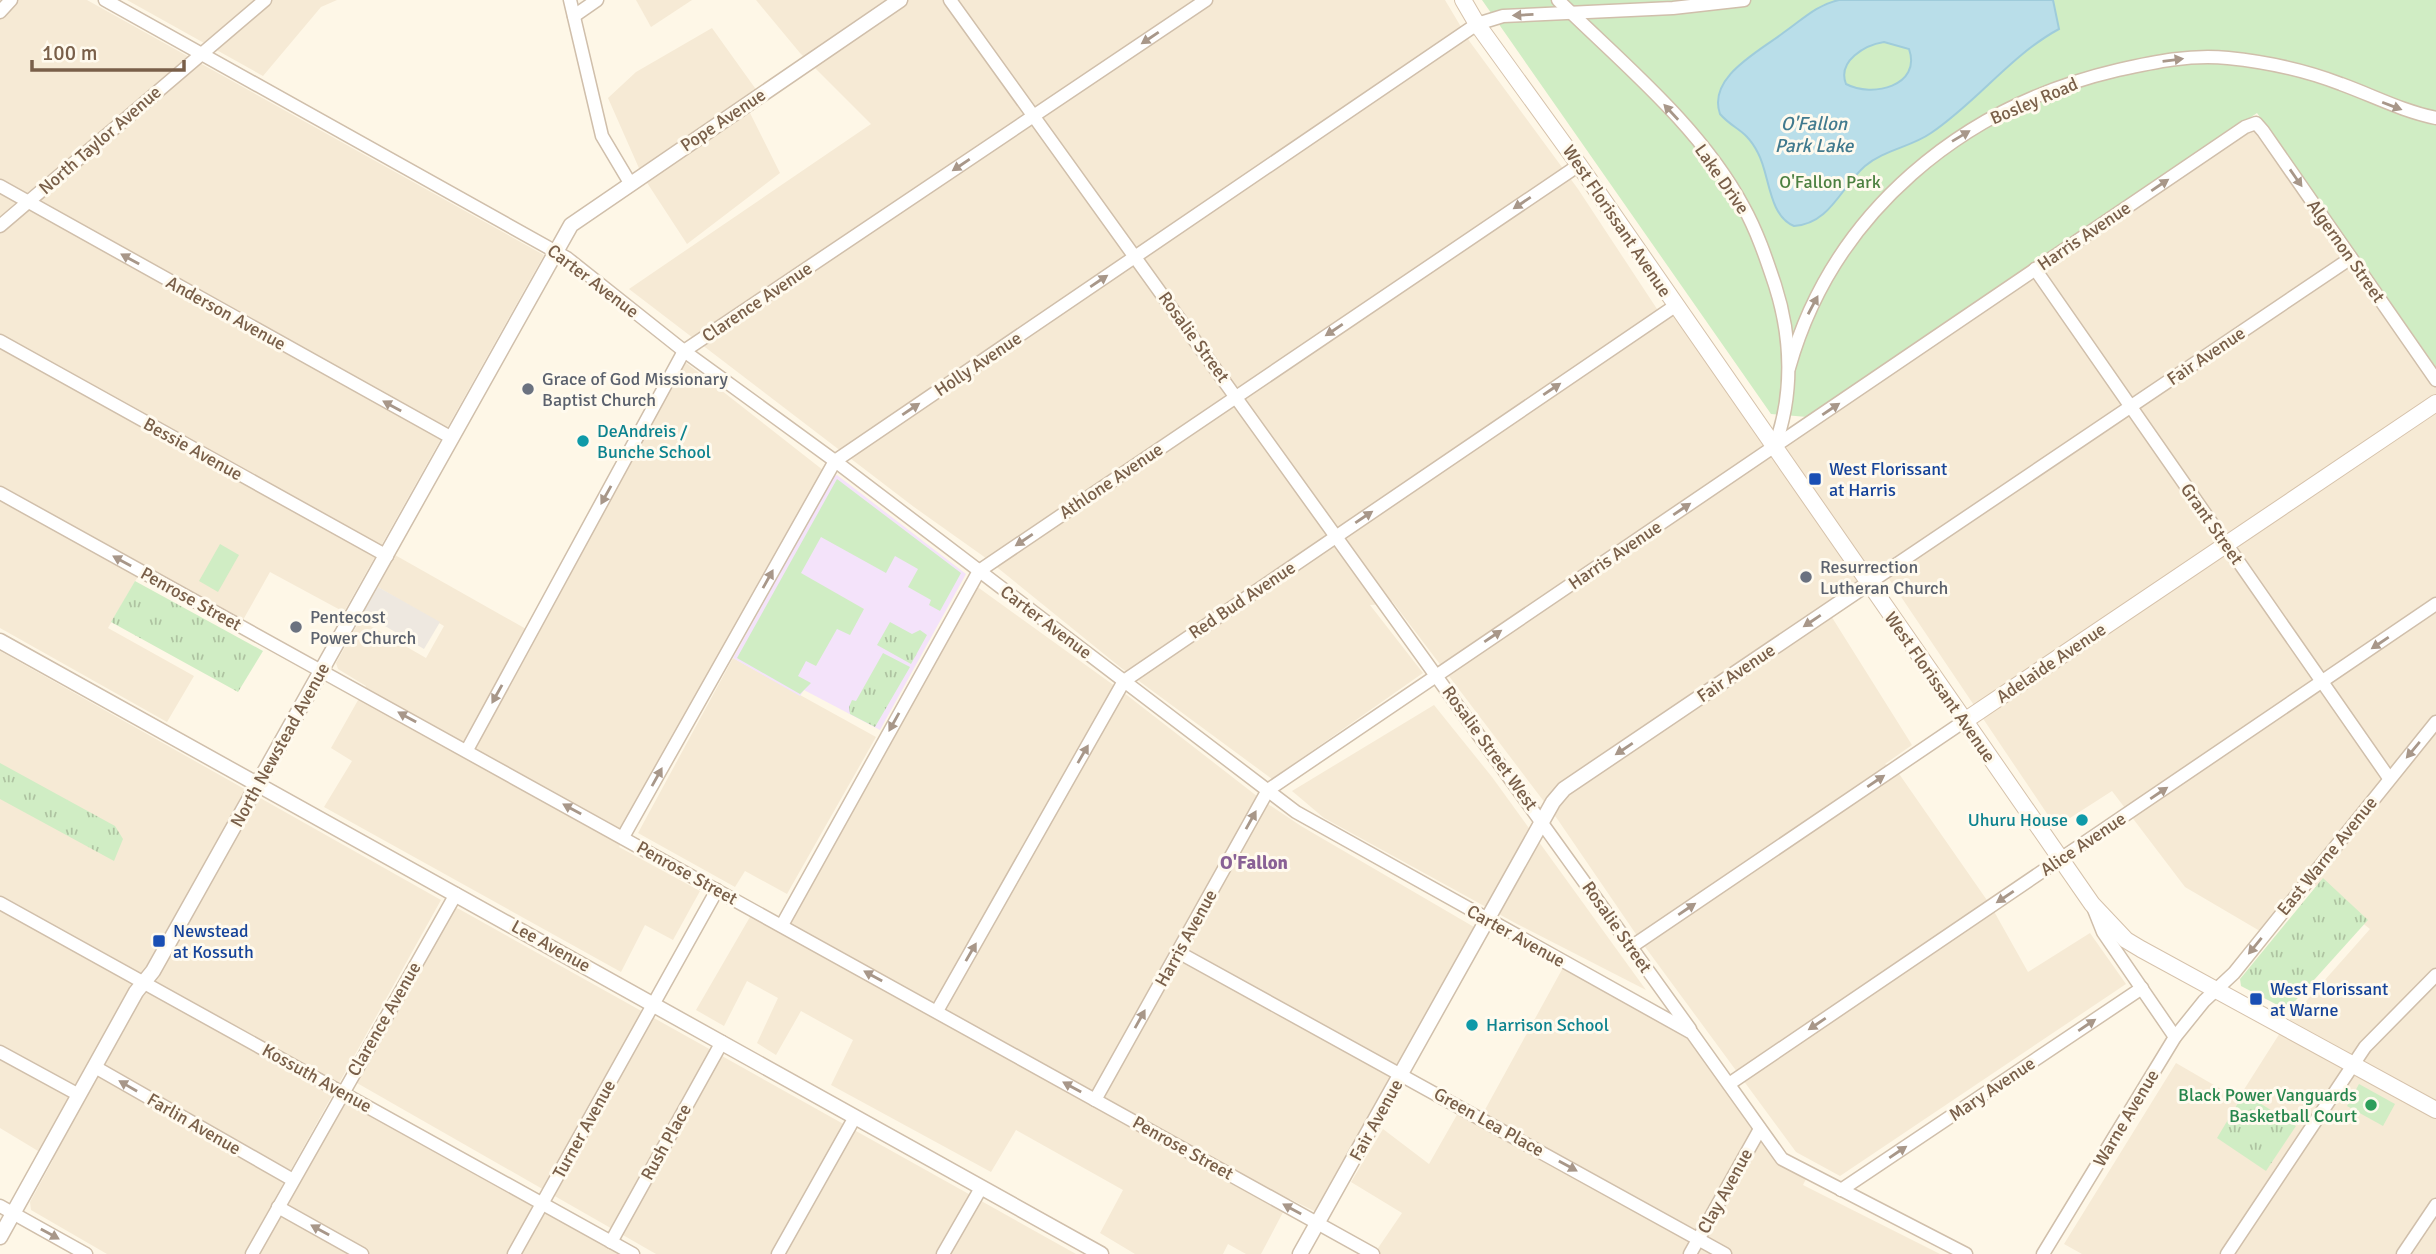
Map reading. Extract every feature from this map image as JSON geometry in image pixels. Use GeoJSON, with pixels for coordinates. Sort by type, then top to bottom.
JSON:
{"type":"FeatureCollection","features":[{"type":"Feature","properties":{"kind":"main road","name":"West Florissant Avenue"},"geometry":{"type":"LineString","coordinates":[[1463,0],[1477,24],[1579,165],[1963,722],[2092,904],[2126,940],[2436,1110]]}},
{"type":"Feature","properties":{"kind":"main road","name":"Adelaide Avenue"},"geometry":{"type":"LineString","coordinates":[[1963,722],[2436,402]]}},
{"type":"Feature","properties":{"kind":"street"},"geometry":{"type":"LineString","coordinates":[[0,12],[11,0]]}},
{"type":"Feature","properties":{"kind":"street","name":"Carter Avenue"},"geometry":{"type":"LineString","coordinates":[[105,0],[556,251],[684,351],[835,461],[1310,821],[1692,1032],[1782,1159],[1966,1254]]}},
{"type":"Feature","properties":{"kind":"street","name":"North Taylor Avenue"},"geometry":{"type":"LineString","coordinates":[[0,226],[265,0]]}},
{"type":"Feature","properties":{"kind":"street"},"geometry":{"type":"LineString","coordinates":[[570,0],[602,136],[630,183]]}},
{"type":"Feature","properties":{"kind":"street"},"geometry":{"type":"LineString","coordinates":[[573,16],[597,0]]}},
{"type":"Feature","properties":{"kind":"street","name":"Pope Avenue"},"geometry":{"type":"LineString","coordinates":[[556,251],[576,220],[900,0]]}},
{"type":"Feature","properties":{"kind":"street","name":"Rosalie Street"},"geometry":{"type":"LineString","coordinates":[[950,0],[1437,674]]}},
{"type":"Feature","properties":{"kind":"street","name":"Clarence Avenue"},"geometry":{"type":"LineString","coordinates":[[467,750],[684,351],[1206,0]]}},
{"type":"Feature","properties":{"kind":"street","name":"Lake Drive"},"geometry":{"type":"LineString","coordinates":[[1558,0],[1675,116],[1743,205],[1758,237],[1781,304],[1787,336],[1786,410],[1774,448]]}},
{"type":"Feature","properties":{"kind":"street"},"geometry":{"type":"LineString","coordinates":[[1477,24],[1503,16],[1673,8],[1744,0]]}},
{"type":"Feature","properties":{"kind":"street","name":"Holly Avenue"},"geometry":{"type":"LineString","coordinates":[[623,837],[835,461],[1477,24]]}},
{"type":"Feature","properties":{"kind":"street","name":"Bosley Road"},"geometry":{"type":"LineString","coordinates":[[1788,368],[1797,338],[1830,273],[1875,211],[1906,176],[1956,138],[1994,116],[2065,84],[2153,62],[2225,58],[2304,71],[2389,105],[2436,118]]}},
{"type":"Feature","properties":{"kind":"street","name":"Algernon Street"},"geometry":{"type":"LineString","coordinates":[[2256,122],[2436,380]]}},
{"type":"Feature","properties":{"kind":"street","name":"Harris Avenue"},"geometry":{"type":"LineString","coordinates":[[1096,1100],[1268,790],[2256,122]]}},
{"type":"Feature","properties":{"kind":"street","name":"Athlone Avenue"},"geometry":{"type":"LineString","coordinates":[[782,925],[979,571],[1579,165]]}},
{"type":"Feature","properties":{"kind":"street","name":"Anderson Avenue"},"geometry":{"type":"LineString","coordinates":[[0,186],[452,438]]}},
{"type":"Feature","properties":{"kind":"street","name":"North Newstead Avenue"},"geometry":{"type":"LineString","coordinates":[[0,1237],[143,983],[259,785],[556,251]]}},
{"type":"Feature","properties":{"kind":"street","name":"Fair Avenue"},"geometry":{"type":"LineString","coordinates":[[1300,1254],[1553,802],[1564,789],[2351,258]]}},
{"type":"Feature","properties":{"kind":"street","name":"Grant Street"},"geometry":{"type":"LineString","coordinates":[[2035,270],[2389,778]]}},
{"type":"Feature","properties":{"kind":"street","name":"Red Bud Avenue"},"geometry":{"type":"LineString","coordinates":[[937,1011],[1124,681],[1675,306]]}},
{"type":"Feature","properties":{"kind":"street","name":"Bessie Avenue"},"geometry":{"type":"LineString","coordinates":[[0,341],[387,556]]}},
{"type":"Feature","properties":{"kind":"street","name":"Penrose Street"},"geometry":{"type":"LineString","coordinates":[[0,494],[323,670],[1373,1254]]}},
{"type":"Feature","properties":{"kind":"street","name":"Alice Avenue"},"geometry":{"type":"LineString","coordinates":[[1729,1084],[2436,604]]}},
{"type":"Feature","properties":{"kind":"street","name":"Lee Avenue"},"geometry":{"type":"LineString","coordinates":[[0,640],[1101,1254]]}},
{"type":"Feature","properties":{"kind":"street","name":"Rosalie Street West"},"geometry":{"type":"LineString","coordinates":[[1437,674],[1543,822]]}},
{"type":"Feature","properties":{"kind":"street","name":"Adelaide Avenue"},"geometry":{"type":"LineString","coordinates":[[1631,947],[1963,722]]}},
{"type":"Feature","properties":{"kind":"street","name":"East Warne Avenue"},"geometry":{"type":"LineString","coordinates":[[2218,989],[2436,722]]}},
{"type":"Feature","properties":{"kind":"street","name":"Rosalie Street"},"geometry":{"type":"LineString","coordinates":[[1543,822],[1692,1032]]}},
{"type":"Feature","properties":{"kind":"street"},"geometry":{"type":"LineString","coordinates":[[654,1003],[718,890]]}},
{"type":"Feature","properties":{"kind":"street","name":"Clarence Avenue"},"geometry":{"type":"LineString","coordinates":[[252,1254],[456,894]]}},
{"type":"Feature","properties":{"kind":"street","name":"Kossuth Avenue"},"geometry":{"type":"LineString","coordinates":[[0,903],[633,1254]]}},
{"type":"Feature","properties":{"kind":"street"},"geometry":{"type":"LineString","coordinates":[[2092,904],[2103,932],[2175,1037]]}},
{"type":"Feature","properties":{"kind":"street","name":"Green Lea Place"},"geometry":{"type":"LineString","coordinates":[[1178,951],[1725,1254]]}},
{"type":"Feature","properties":{"kind":"street"},"geometry":{"type":"LineString","coordinates":[[2227,1254],[2354,1063],[2436,975]]}},
{"type":"Feature","properties":{"kind":"street","name":"Mary Avenue"},"geometry":{"type":"LineString","coordinates":[[1841,1190],[2142,988]]}},
{"type":"Feature","properties":{"kind":"street","name":"Warne Avenue"},"geometry":{"type":"LineString","coordinates":[[2043,1254],[2175,1037],[2218,989]]}},
{"type":"Feature","properties":{"kind":"street","name":"Turner Avenue"},"geometry":{"type":"LineString","coordinates":[[514,1254],[654,1003]]}},
{"type":"Feature","properties":{"kind":"street","name":"Rush Place"},"geometry":{"type":"LineString","coordinates":[[611,1242],[722,1042]]}},
{"type":"Feature","properties":{"kind":"street"},"geometry":{"type":"LineString","coordinates":[[0,1052],[79,1096]]}},
{"type":"Feature","properties":{"kind":"street","name":"Farlin Avenue"},"geometry":{"type":"LineString","coordinates":[[95,1067],[293,1180]]}},
{"type":"Feature","properties":{"kind":"street"},"geometry":{"type":"LineString","coordinates":[[778,1254],[855,1117]]}},
{"type":"Feature","properties":{"kind":"street","name":"Clay Avenue"},"geometry":{"type":"LineString","coordinates":[[1690,1254],[1760,1129]]}},
{"type":"Feature","properties":{"kind":"street"},"geometry":{"type":"LineString","coordinates":[[943,1254],[981,1188]]}},
{"type":"Feature","properties":{"kind":"street"},"geometry":{"type":"LineString","coordinates":[[2403,1254],[2436,1205]]}},
{"type":"Feature","properties":{"kind":"street"},"geometry":{"type":"LineString","coordinates":[[0,1206],[86,1254]]}},
{"type":"Feature","properties":{"kind":"street"},"geometry":{"type":"LineString","coordinates":[[278,1207],[362,1254]]}},
{"type":"Feature","properties":{"kind":"shaded area"},"geometry":{"type":"Polygon","coordinates":[[[0,0],[87,0],[544,255],[344,612],[270,572],[243,620],[144,566],[108,628],[194,676],[167,722],[0,628],[0,0]]]}},
{"type":"Feature","properties":{"kind":"shaded area"},"geometry":{"type":"Polygon","coordinates":[[[127,0],[337,0],[321,7],[263,76],[127,0]]]}},
{"type":"Feature","properties":{"kind":"shaded area"},"geometry":{"type":"Polygon","coordinates":[[[636,0],[692,0],[651,27],[636,0]]]}},
{"type":"Feature","properties":{"kind":"shaded area"},"geometry":{"type":"Polygon","coordinates":[[[756,0],[1445,0],[1470,42],[1578,189],[1659,312],[1675,306],[1774,448],[2254,126],[2436,380],[2436,722],[2265,934],[2185,887],[2112,791],[2056,827],[1885,573],[1828,611],[1912,745],[1885,764],[1895,768],[1991,906],[2028,972],[2090,933],[2126,984],[1840,1176],[1796,1152],[1640,940],[1558,820],[1392,601],[1370,605],[1423,673],[1272,779],[1120,667],[983,556],[914,507],[629,289],[871,124],[800,53],[756,0]]]}},
{"type":"Feature","properties":{"kind":"shaded area"},"geometry":{"type":"Polygon","coordinates":[[[712,28],[760,95],[746,105],[780,173],[687,244],[642,175],[608,98],[636,72],[712,28]]]}},
{"type":"Feature","properties":{"kind":"shaded area"},"geometry":{"type":"Polygon","coordinates":[[[680,358],[828,474],[619,847],[700,891],[673,940],[645,925],[621,972],[324,807],[352,761],[331,748],[366,686],[338,669],[336,663],[360,620],[426,658],[444,626],[378,587],[395,555],[526,629],[680,358]]]}},
{"type":"Feature","properties":{"kind":"shaded area"},"geometry":{"type":"Polygon","coordinates":[[[837,475],[966,574],[880,730],[804,690],[800,696],[733,658],[833,477],[837,475]]]}},
{"type":"Feature","properties":{"kind":"shaded area"},"geometry":{"type":"Polygon","coordinates":[[[972,583],[1119,689],[1262,800],[1301,826],[1474,927],[1316,1212],[1290,1199],[1261,1254],[1246,1254],[1228,1244],[1223,1254],[1135,1254],[1100,1233],[1123,1190],[1016,1130],[991,1172],[831,1085],[853,1040],[801,1011],[776,1055],[757,1043],[778,998],[747,981],[724,1026],[696,1010],[754,910],[781,925],[972,583]]]}},
{"type":"Feature","properties":{"kind":"shaded area"},"geometry":{"type":"Polygon","coordinates":[[[378,587],[440,622],[424,649],[363,613],[378,587]]]}},
{"type":"Feature","properties":{"kind":"shaded area"},"geometry":{"type":"Polygon","coordinates":[[[0,651],[441,900],[244,1254],[107,1254],[31,1210],[30,1202],[53,1160],[0,1128],[0,651]]]}},
{"type":"Feature","properties":{"kind":"shaded area"},"geometry":{"type":"Polygon","coordinates":[[[733,658],[876,737],[787,894],[745,871],[735,887],[638,833],[733,658]]]}},
{"type":"Feature","properties":{"kind":"shaded area"},"geometry":{"type":"Polygon","coordinates":[[[1434,705],[1492,777],[1646,990],[1517,924],[1324,818],[1292,791],[1434,705]]]}},
{"type":"Feature","properties":{"kind":"shaded area"},"geometry":{"type":"Polygon","coordinates":[[[2436,725],[2436,1254],[2082,1254],[2064,1244],[2176,1063],[2238,1099],[2285,1025],[2370,929],[2312,883],[2436,725]]]}},
{"type":"Feature","properties":{"kind":"shaded area"},"geometry":{"type":"Polygon","coordinates":[[[456,908],[1076,1254],[656,1254],[350,1079],[456,908]]]}},
{"type":"Feature","properties":{"kind":"shaded area"},"geometry":{"type":"Polygon","coordinates":[[[1565,964],[1692,1033],[1760,1129],[1809,1173],[1803,1185],[1940,1254],[1374,1254],[1402,1213],[1351,1182],[1383,1129],[1429,1164],[1462,1106],[1481,1117],[1565,964]]]}},
{"type":"Feature","properties":{"kind":"shaded area"},"geometry":{"type":"Polygon","coordinates":[[[342,1092],[633,1254],[252,1254],[342,1092]]]}},
{"type":"Feature","properties":{"kind":"green space","name":"O'Fallon Park"},"geometry":{"type":"Polygon","coordinates":[[[1482,0],[2436,0],[2436,367],[2257,113],[1807,417],[1771,414],[1482,0]]]}},
{"type":"Feature","properties":{"kind":"green space"},"geometry":{"type":"Polygon","coordinates":[[[837,479],[961,573],[940,611],[929,605],[931,600],[908,587],[918,569],[895,556],[886,573],[821,537],[801,573],[864,609],[850,635],[837,629],[816,666],[806,661],[798,676],[811,683],[800,694],[737,658],[837,479]]]}},
{"type":"Feature","properties":{"kind":"green space"},"geometry":{"type":"Polygon","coordinates":[[[220,544],[239,555],[218,592],[199,581],[220,544]]]}},
{"type":"Feature","properties":{"kind":"green space"},"geometry":{"type":"Polygon","coordinates":[[[135,581],[263,651],[238,692],[111,622],[135,581]]]}},
{"type":"Feature","properties":{"kind":"green space"},"geometry":{"type":"Polygon","coordinates":[[[890,622],[912,634],[920,630],[927,635],[911,664],[877,645],[890,622]]]}},
{"type":"Feature","properties":{"kind":"green space"},"geometry":{"type":"Polygon","coordinates":[[[883,653],[910,667],[875,727],[850,714],[849,707],[852,700],[856,701],[883,653]]]}},
{"type":"Feature","properties":{"kind":"green space"},"geometry":{"type":"Polygon","coordinates":[[[0,763],[115,826],[123,839],[114,861],[0,799],[0,763]]]}},
{"type":"Feature","properties":{"kind":"green space"},"geometry":{"type":"Polygon","coordinates":[[[2323,878],[2368,920],[2287,1010],[2241,986],[2240,979],[2323,878]]]}},
{"type":"Feature","properties":{"kind":"green space","name":"Black Power Vanguards Basketball Court"},"geometry":{"type":"Polygon","coordinates":[[[2359,1084],[2395,1104],[2383,1126],[2347,1106],[2359,1084]]]}},
{"type":"Feature","properties":{"kind":"green space"},"geometry":{"type":"Polygon","coordinates":[[[2244,1093],[2296,1126],[2266,1171],[2217,1138],[2244,1093]]]}},
{"type":"Feature","properties":{"kind":"water","name":"O'Fallon Park Lake"},"geometry":{"type":"Polygon","coordinates":[[[1839,0],[2053,0],[2059,29],[2025,52],[1948,121],[1915,142],[1865,166],[1817,219],[1794,226],[1785,221],[1774,204],[1762,162],[1753,145],[1720,114],[1718,101],[1721,88],[1738,66],[1810,13],[1839,0]],[[1884,42],[1861,51],[1854,55],[1845,68],[1846,84],[1869,90],[1892,86],[1908,72],[1911,62],[1909,49],[1884,42]]]}},
{"type":"Feature","properties":{"kind":"place","name":"Grace of God Missionary Baptist Church"},"geometry":{"type":"Point","coordinates":[528,389]}},
{"type":"Feature","properties":{"kind":"place","name":"DeAndreis / Bunche School"},"geometry":{"type":"Point","coordinates":[583,441]}},
{"type":"Feature","properties":{"kind":"place","name":"West Florissant at Harris"},"geometry":{"type":"Point","coordinates":[1815,479]}},
{"type":"Feature","properties":{"kind":"place","name":"Resurrection Lutheran Church"},"geometry":{"type":"Point","coordinates":[1806,577]}},
{"type":"Feature","properties":{"kind":"place","name":"Pentecost Power Church"},"geometry":{"type":"Point","coordinates":[296,627]}},
{"type":"Feature","properties":{"kind":"place","name":"Uhuru House"},"geometry":{"type":"Point","coordinates":[2082,820]}},
{"type":"Feature","properties":{"kind":"place","name":"Newstead at Kossuth"},"geometry":{"type":"Point","coordinates":[159,941]}},
{"type":"Feature","properties":{"kind":"place","name":"West Florissant at Warne"},"geometry":{"type":"Point","coordinates":[2256,999]}},
{"type":"Feature","properties":{"kind":"place","name":"Harrison School"},"geometry":{"type":"Point","coordinates":[1472,1025]}},
{"type":"Feature","properties":{"kind":"place","name":"Black Power Vanguards Basketball Court"},"geometry":{"type":"Point","coordinates":[2371,1105]}},
{"type":"Feature","properties":{"kind":"district","name":"O'Fallon"},"geometry":{"type":"Point","coordinates":[1254,862]}}]}
